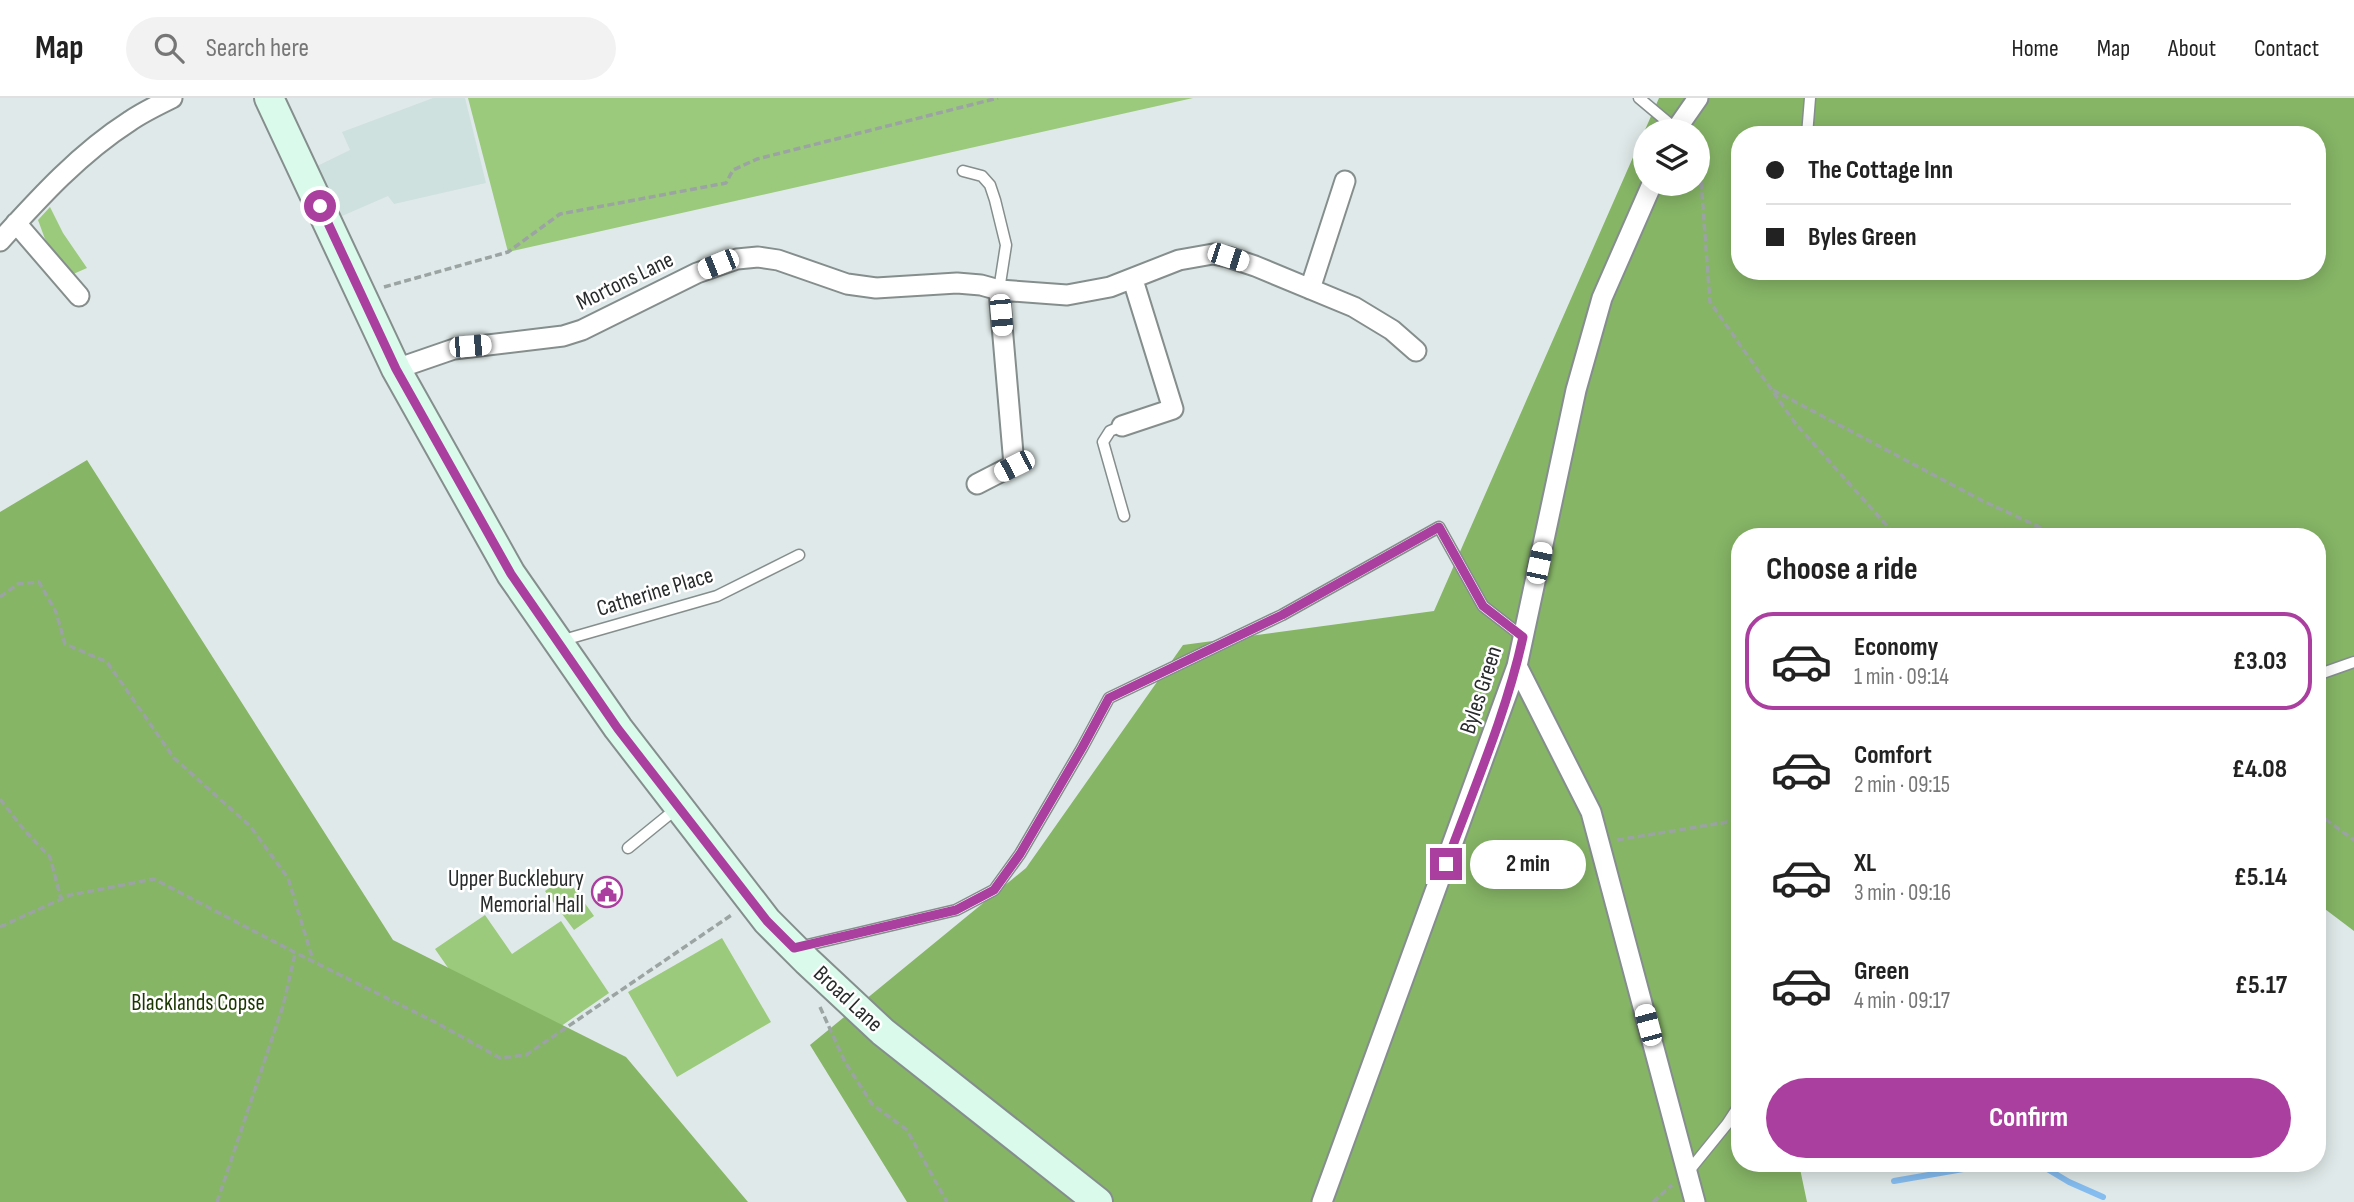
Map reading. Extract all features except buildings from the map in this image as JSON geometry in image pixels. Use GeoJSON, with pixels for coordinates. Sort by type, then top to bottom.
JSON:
{"type":"FeatureCollection","features":[{"type":"Feature","properties":{"kind":"street"},"geometry":{"type":"LineString","coordinates":[[0,241],[63,174],[96,146],[131,120],[172,98]]}},
{"type":"Feature","properties":{"kind":"street","name":"Broad Lane"},"geometry":{"type":"LineString","coordinates":[[269,98],[396,369],[511,574],[618,729],[767,921],[794,948],[883,1032],[1098,1202]]}},
{"type":"Feature","properties":{"kind":"street"},"geometry":{"type":"LineString","coordinates":[[1684,119],[1698,98]]}},
{"type":"Feature","properties":{"kind":"street"},"geometry":{"type":"LineString","coordinates":[[1310,289],[1345,181]]}},
{"type":"Feature","properties":{"kind":"street","name":"Byles Green"},"geometry":{"type":"LineString","coordinates":[[1322,1202],[1517,666],[1576,390],[1602,298],[1647,196]]}},
{"type":"Feature","properties":{"kind":"street"},"geometry":{"type":"LineString","coordinates":[[16,223],[79,296]]}},
{"type":"Feature","properties":{"kind":"street","name":"Mortons Lane"},"geometry":{"type":"LineString","coordinates":[[396,369],[454,349],[563,336],[582,330],[696,273],[737,259],[758,257],[778,260],[847,284],[876,288],[937,282],[1068,295],[1110,287],[1180,260],[1213,254],[1255,266],[1371,316],[1416,351]]}},
{"type":"Feature","properties":{"kind":"street"},"geometry":{"type":"LineString","coordinates":[[1122,426],[1173,409],[1133,280]]}},
{"type":"Feature","properties":{"kind":"street"},"geometry":{"type":"LineString","coordinates":[[977,484],[1014,466],[999,290]]}},
{"type":"Feature","properties":{"kind":"street"},"geometry":{"type":"LineString","coordinates":[[1517,666],[1591,812],[1695,1202]]}},
{"type":"Feature","properties":{"kind":"lane"},"geometry":{"type":"LineString","coordinates":[[1639,98],[1663,119]]}},
{"type":"Feature","properties":{"kind":"lane"},"geometry":{"type":"LineString","coordinates":[[1808,126],[1810,98]]}},
{"type":"Feature","properties":{"kind":"lane"},"geometry":{"type":"LineString","coordinates":[[963,171],[982,176],[990,185],[995,200],[1006,245],[999,290]]}},
{"type":"Feature","properties":{"kind":"lane"},"geometry":{"type":"LineString","coordinates":[[1122,426],[1110,431],[1103,442],[1124,516]]}},
{"type":"Feature","properties":{"kind":"lane"},"geometry":{"type":"LineString","coordinates":[[794,948],[956,910],[994,890],[1020,854],[1109,698],[1282,615],[1439,527],[1483,606],[1523,637]]}},
{"type":"Feature","properties":{"kind":"lane","name":"Catherine Place"},"geometry":{"type":"LineString","coordinates":[[558,641],[717,596],[799,555]]}},
{"type":"Feature","properties":{"kind":"lane"},"geometry":{"type":"LineString","coordinates":[[2326,672],[2354,662]]}},
{"type":"Feature","properties":{"kind":"lane"},"geometry":{"type":"LineString","coordinates":[[628,848],[679,807]]}},
{"type":"Feature","properties":{"kind":"lane"},"geometry":{"type":"LineString","coordinates":[[1687,1172],[1731,1118]]}},
{"type":"Feature","properties":{"kind":"path"},"geometry":{"type":"LineString","coordinates":[[362,293],[508,252],[560,214],[726,183],[733,170],[757,159],[998,98]]}},
{"type":"Feature","properties":{"kind":"path"},"geometry":{"type":"LineString","coordinates":[[1702,196],[1710,302],[1795,423],[1889,528]]}},
{"type":"Feature","properties":{"kind":"path"},"geometry":{"type":"LineString","coordinates":[[1771,389],[2042,528]]}},
{"type":"Feature","properties":{"kind":"path"},"geometry":{"type":"LineString","coordinates":[[0,597],[18,584],[39,582],[55,612],[65,644],[107,662],[174,758],[250,826],[288,878],[313,961]]}},
{"type":"Feature","properties":{"kind":"path"},"geometry":{"type":"LineString","coordinates":[[0,799],[50,857],[61,899]]}},
{"type":"Feature","properties":{"kind":"path"},"geometry":{"type":"LineString","coordinates":[[2326,820],[2354,840]]}},
{"type":"Feature","properties":{"kind":"path"},"geometry":{"type":"LineString","coordinates":[[1599,843],[1731,822]]}},
{"type":"Feature","properties":{"kind":"path"},"geometry":{"type":"LineString","coordinates":[[0,927],[70,895],[154,879],[435,1022],[500,1058],[526,1055],[752,901]]}},
{"type":"Feature","properties":{"kind":"path"},"geometry":{"type":"LineString","coordinates":[[217,1202],[283,1006],[296,953]]}},
{"type":"Feature","properties":{"kind":"path"},"geometry":{"type":"LineString","coordinates":[[820,1007],[845,1062],[872,1104],[907,1130],[947,1202]]}},
{"type":"Feature","properties":{"kind":"shaded area"},"geometry":{"type":"Polygon","coordinates":[[[433,98],[465,98],[486,183],[394,204],[388,196],[342,216],[317,166],[350,150],[342,132],[433,98]]]}},
{"type":"Feature","properties":{"kind":"green space"},"geometry":{"type":"Polygon","coordinates":[[[468,98],[1193,98],[508,252],[468,98]]]}},
{"type":"Feature","properties":{"kind":"green space"},"geometry":{"type":"Polygon","coordinates":[[[1659,98],[2354,98],[2354,931],[2326,910],[2326,528],[1731,528],[1731,1172],[1801,1172],[1807,1202],[907,1202],[810,1045],[1026,868],[1183,645],[1434,611],[1633,157],[1633,196],[1710,196],[1710,119],[1650,119],[1659,98]]]}},
{"type":"Feature","properties":{"kind":"green space"},"geometry":{"type":"Polygon","coordinates":[[[50,207],[63,233],[87,268],[71,275],[45,239],[38,220],[50,207]]]}},
{"type":"Feature","properties":{"kind":"green space","name":"Blacklands Copse"},"geometry":{"type":"Polygon","coordinates":[[[87,460],[393,940],[626,1057],[748,1202],[0,1202],[0,512],[87,460]]]}},
{"type":"Feature","properties":{"kind":"green space"},"geometry":{"type":"Polygon","coordinates":[[[566,877],[594,916],[574,930],[545,891],[566,877]]]}},
{"type":"Feature","properties":{"kind":"green space"},"geometry":{"type":"Polygon","coordinates":[[[485,915],[512,954],[561,921],[609,993],[512,1060],[435,949],[485,915]]]}},
{"type":"Feature","properties":{"kind":"green space"},"geometry":{"type":"Polygon","coordinates":[[[722,938],[771,1022],[677,1077],[628,992],[722,938]]]}},
{"type":"Feature","properties":{"kind":"waterway"},"geometry":{"type":"LineString","coordinates":[[1894,1181],[1946,1172]]}},
{"type":"Feature","properties":{"kind":"waterway"},"geometry":{"type":"LineString","coordinates":[[2052,1172],[2103,1197]]}},
{"type":"Feature","properties":{"kind":"place","name":"Upper Bucklebury Memorial Hall"},"geometry":{"type":"Point","coordinates":[607,892]}},
{"type":"Feature","properties":{"kind":"route"},"geometry":{"type":"LineString","coordinates":[[320,206],[396,369],[511,574],[618,729],[767,921],[794,948],[956,910],[994,890],[1020,854],[1109,698],[1282,615],[1439,527],[1483,606],[1523,637],[1503,708],[1446,864]]}}]}
